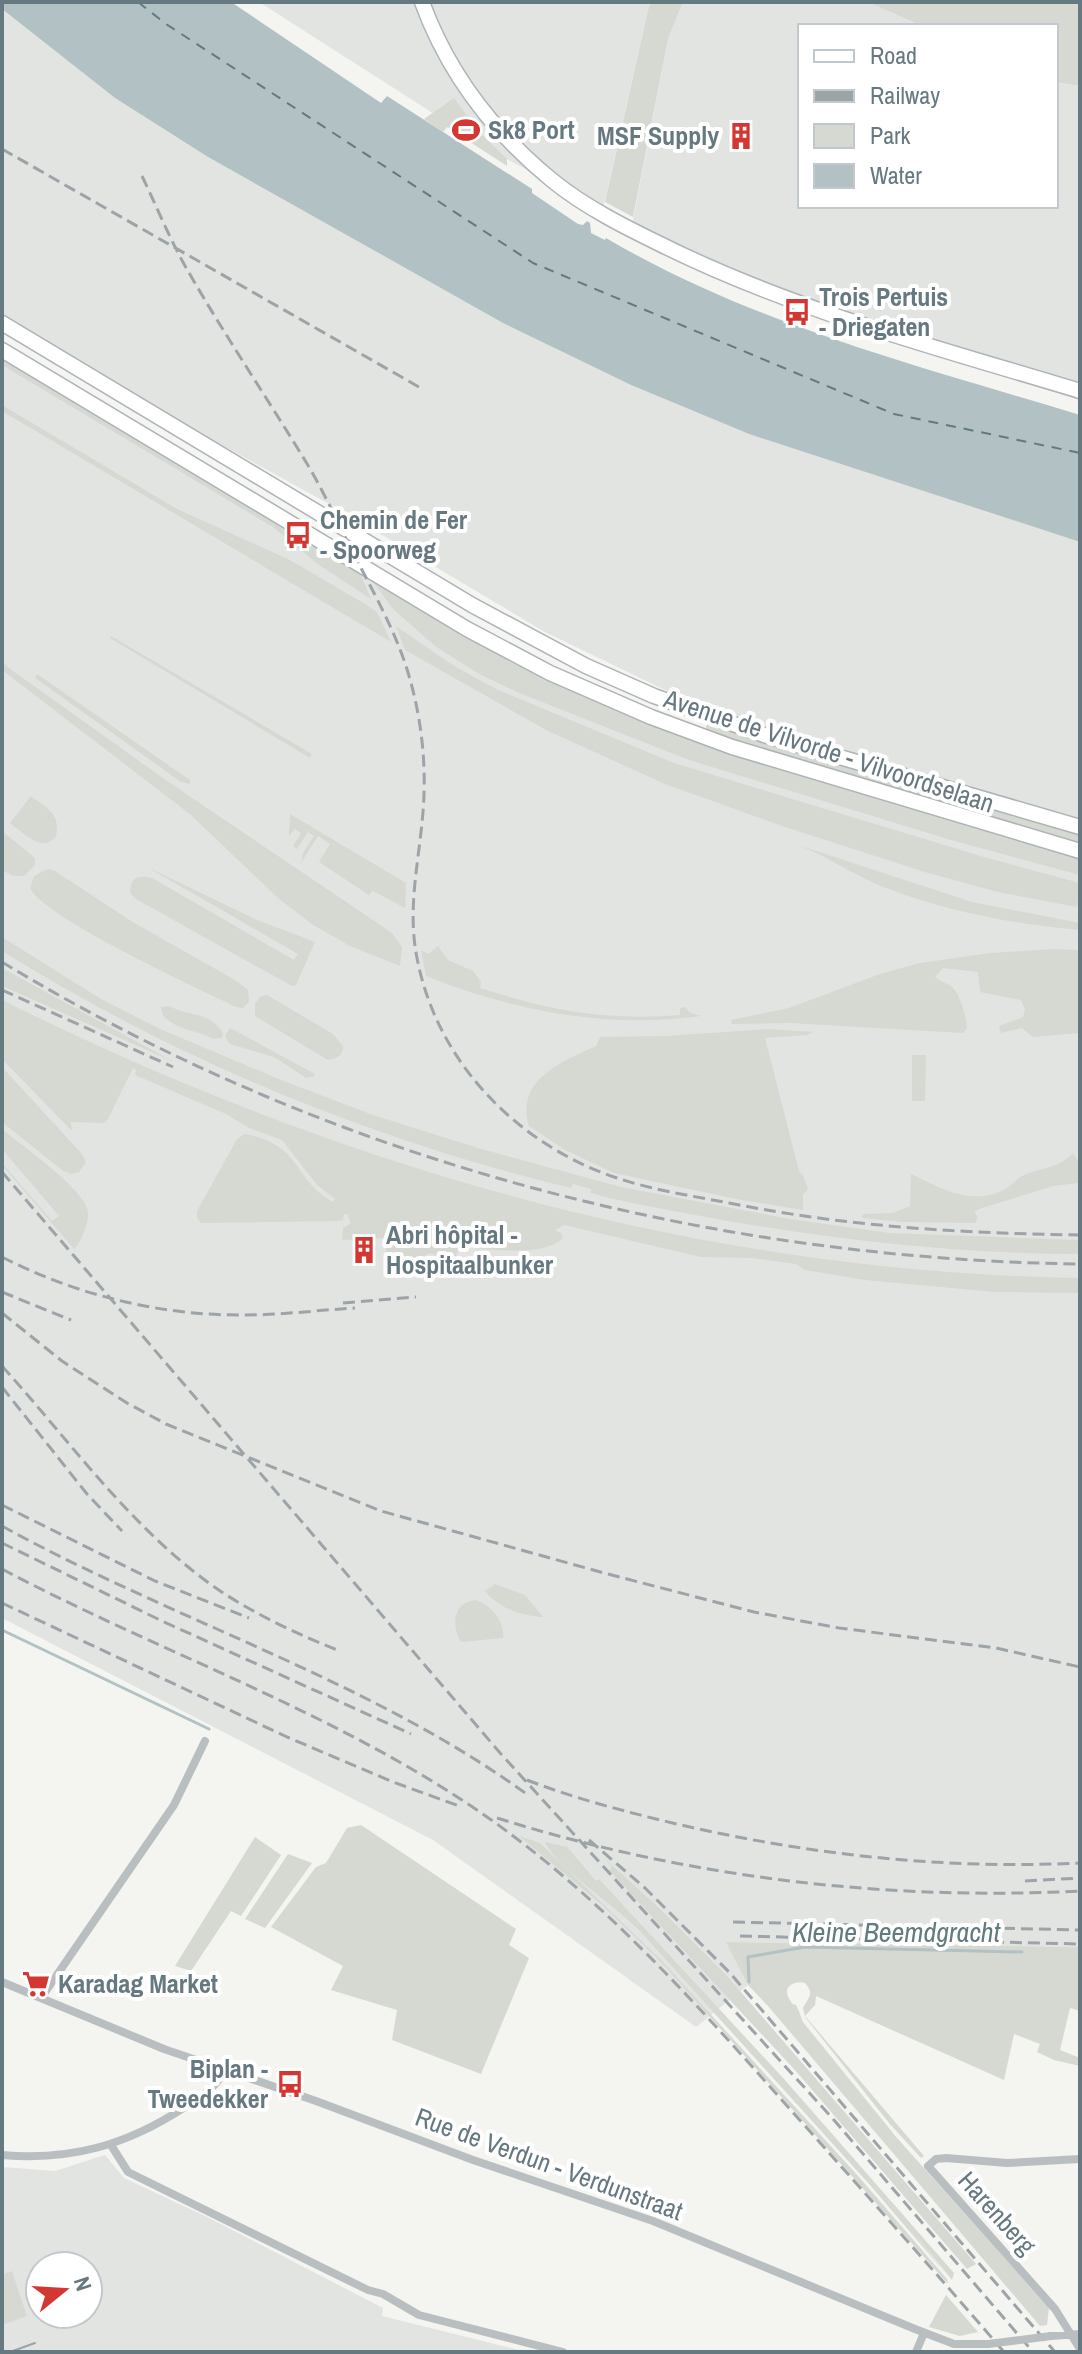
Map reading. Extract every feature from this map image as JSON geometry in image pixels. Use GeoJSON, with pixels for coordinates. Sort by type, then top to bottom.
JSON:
{"type":"FeatureCollection","features":[{"type":"Feature","properties":{"kind":"main road"},"geometry":{"type":"LineString","coordinates":[[422,2],[457,75],[491,120],[553,181],[594,209],[706,267],[783,299],[1080,391]]}},
{"type":"Feature","properties":{"kind":"main road","name":"Avenue de Vilvorde - Vilvoordselaan"},"geometry":{"type":"LineString","coordinates":[[2,323],[462,599],[586,666],[654,696],[752,732],[1080,827]]}},
{"type":"Feature","properties":{"kind":"main road","name":"Avenue de Vilvorde - Vilvoordselaan"},"geometry":{"type":"LineString","coordinates":[[2,350],[467,629],[550,673],[651,717],[740,749],[1080,851]]}},
{"type":"Feature","properties":{"kind":"street"},"geometry":{"type":"LineString","coordinates":[[41,1998],[174,1805],[205,1741]]}},
{"type":"Feature","properties":{"kind":"street","name":"Rue de Verdun - Verdunstraat"},"geometry":{"type":"LineString","coordinates":[[2,1982],[164,2049],[653,2221],[924,2333],[965,2346],[1076,2334]]}},
{"type":"Feature","properties":{"kind":"street"},"geometry":{"type":"LineString","coordinates":[[2,2155],[51,2156],[111,2145],[152,2127],[214,2088],[225,2069]]}},
{"type":"Feature","properties":{"kind":"street"},"geometry":{"type":"LineString","coordinates":[[111,2145],[128,2172],[368,2290],[383,2294],[419,2315],[563,2352]]}},
{"type":"Feature","properties":{"kind":"street","name":"Harenberg"},"geometry":{"type":"LineString","coordinates":[[1076,2334],[928,2166],[936,2159],[946,2158],[1007,2163],[1080,2159]]}},
{"type":"Feature","properties":{"kind":"street"},"geometry":{"type":"LineString","coordinates":[[916,2352],[924,2333]]}},
{"type":"Feature","properties":{"kind":"street"},"geometry":{"type":"LineString","coordinates":[[1076,2334],[1080,2349]]}},
{"type":"Feature","properties":{"kind":"shaded area"},"geometry":{"type":"Polygon","coordinates":[[[259,2],[654,2],[649,6],[603,209],[497,154],[259,2]]]}},
{"type":"Feature","properties":{"kind":"shaded area"},"geometry":{"type":"Polygon","coordinates":[[[683,2],[868,2],[918,24],[798,24],[798,208],[1058,208],[1058,82],[1080,86],[1080,384],[756,282],[632,225],[668,39],[683,2]]]}},
{"type":"Feature","properties":{"kind":"shaded area"},"geometry":{"type":"Polygon","coordinates":[[[2,9],[115,98],[208,157],[503,323],[631,385],[749,434],[1080,542],[1080,820],[848,756],[690,702],[543,631],[342,511],[2,318],[2,9]]]}},
{"type":"Feature","properties":{"kind":"shaded area"},"geometry":{"type":"Polygon","coordinates":[[[2,356],[589,698],[743,759],[1080,856],[1080,1947],[727,1942],[748,1985],[696,2027],[433,1840],[2,1618],[2,356]]]}},
{"type":"Feature","properties":{"kind":"shaded area"},"geometry":{"type":"Polygon","coordinates":[[[105,2155],[124,2178],[383,2308],[382,2316],[527,2352],[2,2352],[2,2167],[55,2171],[105,2155]]]}},
{"type":"Feature","properties":{"kind":"green space"},"geometry":{"type":"Polygon","coordinates":[[[654,2],[683,2],[668,39],[633,217],[605,202],[649,6],[654,2]]]}},
{"type":"Feature","properties":{"kind":"green space"},"geometry":{"type":"Polygon","coordinates":[[[868,2],[1080,2],[1080,86],[1058,82],[1058,24],[918,24],[868,2]]]}},
{"type":"Feature","properties":{"kind":"green space","name":"Sk8 Port"},"geometry":{"type":"Polygon","coordinates":[[[454,98],[481,134],[507,159],[507,166],[447,127],[443,132],[424,119],[454,98]]]}},
{"type":"Feature","properties":{"kind":"green space"},"geometry":{"type":"Polygon","coordinates":[[[2,356],[351,567],[361,575],[371,599],[319,565],[273,527],[2,365],[2,356]]]}},
{"type":"Feature","properties":{"kind":"green space"},"geometry":{"type":"Polygon","coordinates":[[[2,405],[177,509],[290,560],[365,604],[377,612],[391,642],[2,411],[2,405]]]}},
{"type":"Feature","properties":{"kind":"green space"},"geometry":{"type":"Polygon","coordinates":[[[369,577],[564,686],[648,724],[771,767],[1075,855],[1080,858],[1080,875],[951,840],[689,760],[519,693],[479,674],[435,646],[393,609],[369,577]]]}},
{"type":"Feature","properties":{"kind":"green space"},"geometry":{"type":"Polygon","coordinates":[[[396,626],[454,666],[496,689],[674,763],[1080,883],[1077,907],[998,892],[928,873],[665,784],[546,730],[405,650],[396,626]]]}},
{"type":"Feature","properties":{"kind":"green space"},"geometry":{"type":"Polygon","coordinates":[[[110,638],[312,754],[310,758],[110,638]]]}},
{"type":"Feature","properties":{"kind":"green space"},"geometry":{"type":"Polygon","coordinates":[[[2,663],[167,781],[392,933],[402,947],[400,966],[350,946],[313,925],[278,898],[191,815],[2,670],[2,663]]]}},
{"type":"Feature","properties":{"kind":"green space"},"geometry":{"type":"Polygon","coordinates":[[[37,674],[190,780],[190,784],[181,782],[35,678],[37,674]]]}},
{"type":"Feature","properties":{"kind":"green space"},"geometry":{"type":"Polygon","coordinates":[[[710,723],[1080,832],[1080,844],[707,733],[706,726],[710,723]]]}},
{"type":"Feature","properties":{"kind":"green space"},"geometry":{"type":"Polygon","coordinates":[[[31,796],[55,817],[56,836],[51,841],[33,840],[10,823],[31,796]]]}},
{"type":"Feature","properties":{"kind":"green space"},"geometry":{"type":"Polygon","coordinates":[[[290,814],[406,883],[405,908],[373,891],[369,895],[319,862],[330,844],[318,836],[301,863],[303,853],[314,836],[308,832],[297,849],[293,846],[301,833],[295,829],[289,836],[290,814]]]}},
{"type":"Feature","properties":{"kind":"green space"},"geometry":{"type":"Polygon","coordinates":[[[2,831],[35,858],[35,865],[24,876],[13,876],[2,870],[2,831]]]}},
{"type":"Feature","properties":{"kind":"green space"},"geometry":{"type":"Polygon","coordinates":[[[798,845],[972,902],[1080,923],[1080,930],[1004,920],[930,903],[881,886],[798,845]]]}},
{"type":"Feature","properties":{"kind":"green space"},"geometry":{"type":"Polygon","coordinates":[[[147,867],[257,920],[315,942],[296,985],[292,986],[136,899],[130,893],[133,880],[152,878],[294,960],[298,954],[147,867]]]}},
{"type":"Feature","properties":{"kind":"green space"},"geometry":{"type":"Polygon","coordinates":[[[48,869],[235,980],[248,990],[249,1002],[243,1008],[236,1007],[124,952],[63,917],[41,901],[30,888],[34,876],[48,869]]]}},
{"type":"Feature","properties":{"kind":"green space"},"geometry":{"type":"Polygon","coordinates":[[[2,937],[101,999],[160,1029],[373,1115],[478,1148],[621,1187],[790,1219],[890,1233],[1080,1240],[1080,1254],[962,1250],[787,1230],[613,1199],[573,1184],[571,1188],[496,1169],[349,1121],[206,1061],[68,991],[2,951],[2,937]]]}},
{"type":"Feature","properties":{"kind":"green space"},"geometry":{"type":"Polygon","coordinates":[[[438,946],[448,960],[473,971],[481,982],[480,988],[531,1003],[627,1017],[680,1015],[680,1008],[685,1007],[701,1016],[630,1020],[595,1018],[493,999],[426,976],[421,950],[428,954],[438,946]]]}},
{"type":"Feature","properties":{"kind":"green space"},"geometry":{"type":"Polygon","coordinates":[[[1080,950],[1080,1033],[1033,1037],[1022,1028],[1001,1033],[999,1026],[1023,1017],[1025,1009],[1021,1000],[980,992],[978,972],[943,968],[935,977],[953,988],[958,996],[967,1028],[963,1033],[790,1023],[732,1024],[731,1020],[789,1008],[880,974],[920,963],[990,953],[1080,950]]]}},
{"type":"Feature","properties":{"kind":"green space"},"geometry":{"type":"Polygon","coordinates":[[[2,968],[174,1062],[2,986],[2,968]]]}},
{"type":"Feature","properties":{"kind":"green space"},"geometry":{"type":"Polygon","coordinates":[[[267,995],[333,1034],[343,1046],[340,1055],[326,1059],[255,1016],[255,1004],[260,997],[267,995]]]}},
{"type":"Feature","properties":{"kind":"green space"},"geometry":{"type":"Polygon","coordinates":[[[2,1000],[130,1060],[260,1113],[392,1160],[526,1200],[661,1232],[799,1256],[939,1271],[1080,1278],[1080,1293],[995,1292],[865,1280],[805,1270],[796,1264],[752,1258],[701,1257],[564,1225],[555,1230],[563,1238],[542,1248],[513,1251],[458,1246],[456,1263],[439,1262],[437,1256],[430,1253],[412,1265],[403,1266],[387,1262],[385,1238],[342,1240],[343,1228],[351,1223],[347,1214],[344,1214],[343,1220],[336,1221],[201,1223],[197,1211],[237,1139],[245,1134],[277,1146],[320,1193],[333,1202],[335,1199],[317,1185],[282,1140],[135,1075],[133,1068],[108,1119],[104,1123],[71,1122],[72,1131],[2,1059],[2,1000]]]}},
{"type":"Feature","properties":{"kind":"green space"},"geometry":{"type":"Polygon","coordinates":[[[169,1006],[213,1022],[223,1034],[222,1038],[213,1039],[167,1020],[161,1007],[169,1006]]]}},
{"type":"Feature","properties":{"kind":"green space"},"geometry":{"type":"Polygon","coordinates":[[[230,1028],[314,1076],[306,1078],[274,1057],[230,1044],[225,1036],[230,1028]]]}},
{"type":"Feature","properties":{"kind":"green space"},"geometry":{"type":"Polygon","coordinates":[[[768,1029],[813,1032],[765,1038],[799,1171],[808,1189],[803,1195],[803,1210],[614,1173],[565,1150],[529,1126],[526,1110],[535,1085],[556,1066],[596,1046],[600,1037],[768,1029]]]}},
{"type":"Feature","properties":{"kind":"green space"},"geometry":{"type":"Polygon","coordinates":[[[912,1055],[926,1055],[925,1101],[912,1101],[912,1055]]]}},
{"type":"Feature","properties":{"kind":"green space"},"geometry":{"type":"Polygon","coordinates":[[[2,1067],[82,1154],[86,1162],[79,1172],[71,1174],[62,1170],[2,1122],[2,1067]]]}},
{"type":"Feature","properties":{"kind":"green space"},"geometry":{"type":"Polygon","coordinates":[[[2,1129],[62,1178],[82,1199],[88,1218],[83,1235],[74,1249],[2,1165],[52,1221],[59,1216],[2,1149],[2,1129]]]}},
{"type":"Feature","properties":{"kind":"green space"},"geometry":{"type":"Polygon","coordinates":[[[1073,1153],[1080,1164],[1079,1183],[1053,1186],[979,1209],[974,1212],[978,1217],[975,1223],[862,1218],[863,1214],[893,1213],[910,1206],[911,1174],[958,1194],[983,1196],[1007,1188],[1022,1176],[1056,1165],[1073,1153]]]}},
{"type":"Feature","properties":{"kind":"green space"},"geometry":{"type":"Polygon","coordinates":[[[495,1584],[525,1595],[543,1617],[519,1613],[497,1602],[485,1591],[495,1584]]]}},
{"type":"Feature","properties":{"kind":"green space"},"geometry":{"type":"Polygon","coordinates":[[[475,1600],[496,1615],[502,1626],[503,1638],[461,1642],[455,1622],[458,1610],[475,1600]]]}},
{"type":"Feature","properties":{"kind":"green space"},"geometry":{"type":"Polygon","coordinates":[[[361,1825],[516,1929],[509,1945],[529,1958],[481,2074],[392,2040],[397,2010],[331,1990],[343,1966],[271,1927],[316,1867],[326,1863],[347,1828],[361,1825]]]}},
{"type":"Feature","properties":{"kind":"green space"},"geometry":{"type":"Polygon","coordinates":[[[519,1836],[540,1843],[662,1961],[859,2177],[947,2279],[948,2284],[661,1962],[601,1904],[519,1836]]]}},
{"type":"Feature","properties":{"kind":"green space"},"geometry":{"type":"Polygon","coordinates":[[[255,1837],[281,1855],[241,1916],[231,1911],[191,1971],[175,1966],[255,1837]]]}},
{"type":"Feature","properties":{"kind":"green space"},"geometry":{"type":"Polygon","coordinates":[[[545,1842],[567,1847],[596,1881],[599,1879],[784,2079],[954,2273],[952,2280],[908,2226],[946,2274],[870,2185],[640,1931],[562,1864],[545,1842]]]}},
{"type":"Feature","properties":{"kind":"green space"},"geometry":{"type":"Polygon","coordinates":[[[288,1854],[312,1863],[265,1928],[245,1919],[288,1854]]]}},
{"type":"Feature","properties":{"kind":"green space"},"geometry":{"type":"Polygon","coordinates":[[[603,1857],[727,1976],[976,2264],[967,2269],[794,2069],[609,1870],[612,1867],[603,1857]]]}},
{"type":"Feature","properties":{"kind":"green space"},"geometry":{"type":"Polygon","coordinates":[[[726,1942],[1080,1947],[1080,2011],[1070,2008],[1060,2050],[1080,2058],[1080,2066],[1037,2052],[1040,2044],[1014,2034],[1004,2080],[816,1996],[815,2005],[805,2016],[924,2156],[921,2158],[889,2123],[805,2017],[803,2008],[810,1993],[805,1983],[793,1984],[787,1991],[803,2022],[897,2138],[1049,2308],[1047,2325],[1040,2326],[748,1985],[726,1942]]]}},
{"type":"Feature","properties":{"kind":"green space"},"geometry":{"type":"Polygon","coordinates":[[[12,2271],[24,2307],[24,2317],[2,2325],[2,2275],[12,2271]]]}},
{"type":"Feature","properties":{"kind":"green space"},"geometry":{"type":"Polygon","coordinates":[[[946,2295],[978,2332],[960,2336],[929,2327],[946,2295]]]}},
{"type":"Feature","properties":{"kind":"water"},"geometry":{"type":"Polygon","coordinates":[[[2,2],[231,2],[381,103],[387,96],[532,189],[532,193],[578,224],[583,225],[587,221],[591,233],[662,268],[719,295],[837,340],[1080,415],[1080,542],[749,434],[631,385],[503,323],[208,157],[115,98],[2,9],[2,2]]]}},
{"type":"Feature","properties":{"kind":"waterway"},"geometry":{"type":"LineString","coordinates":[[2,1630],[209,1729]]}},
{"type":"Feature","properties":{"kind":"waterway","name":"Kleine Beemdgracht"},"geometry":{"type":"LineString","coordinates":[[749,1982],[748,1957],[805,1947],[1022,1952]]}},
{"type":"Feature","properties":{"kind":"ferry route"},"geometry":{"type":"LineString","coordinates":[[138,2],[166,24],[533,263],[894,414],[1080,453]]}},
{"type":"Feature","properties":{"kind":"tram line"},"geometry":{"type":"LineString","coordinates":[[10,2352],[35,2343]]}},
{"type":"Feature","properties":{"kind":"railway"},"geometry":{"type":"LineString","coordinates":[[2,149],[419,387]]}},
{"type":"Feature","properties":{"kind":"railway"},"geometry":{"type":"LineString","coordinates":[[142,176],[184,264],[315,477],[400,650],[416,702],[423,756],[423,812],[413,903],[417,958],[427,996],[443,1032],[463,1065],[487,1095],[515,1122],[581,1163],[617,1178],[659,1189],[774,1211],[861,1223],[991,1233],[1080,1235]]}},
{"type":"Feature","properties":{"kind":"railway"},"geometry":{"type":"LineString","coordinates":[[2,962],[126,1031],[254,1091],[386,1142],[521,1185],[658,1218],[798,1242],[939,1258],[1080,1264]]}},
{"type":"Feature","properties":{"kind":"railway"},"geometry":{"type":"LineString","coordinates":[[2,990],[173,1067]]}},
{"type":"Feature","properties":{"kind":"railway"},"geometry":{"type":"LineString","coordinates":[[2,1172],[501,1754],[834,2120],[1033,2352]]}},
{"type":"Feature","properties":{"kind":"railway"},"geometry":{"type":"LineString","coordinates":[[2,1257],[89,1292],[182,1312],[259,1315],[355,1308]]}},
{"type":"Feature","properties":{"kind":"railway"},"geometry":{"type":"LineString","coordinates":[[2,1292],[71,1320]]}},
{"type":"Feature","properties":{"kind":"railway"},"geometry":{"type":"LineString","coordinates":[[343,1303],[416,1297]]}},
{"type":"Feature","properties":{"kind":"railway"},"geometry":{"type":"LineString","coordinates":[[2,1313],[62,1361],[166,1424],[381,1511],[754,1612],[839,1628],[996,1648],[1080,1667]]}},
{"type":"Feature","properties":{"kind":"railway"},"geometry":{"type":"LineString","coordinates":[[2,1366],[127,1510],[183,1563],[242,1605],[337,1650]]}},
{"type":"Feature","properties":{"kind":"railway"},"geometry":{"type":"LineString","coordinates":[[2,1387],[87,1494],[122,1531]]}},
{"type":"Feature","properties":{"kind":"railway"},"geometry":{"type":"LineString","coordinates":[[2,1505],[155,1581],[249,1618]]}},
{"type":"Feature","properties":{"kind":"railway"},"geometry":{"type":"LineString","coordinates":[[2,1526],[134,1592],[337,1684],[402,1717],[467,1754],[528,1795]]}},
{"type":"Feature","properties":{"kind":"railway"},"geometry":{"type":"LineString","coordinates":[[2,1543],[162,1621],[411,1734]]}},
{"type":"Feature","properties":{"kind":"railway"},"geometry":{"type":"LineString","coordinates":[[2,1569],[353,1737],[465,1802],[553,1867],[671,1978],[1004,2352]]}},
{"type":"Feature","properties":{"kind":"railway"},"geometry":{"type":"LineString","coordinates":[[2,1603],[287,1737],[459,1806]]}},
{"type":"Feature","properties":{"kind":"railway"},"geometry":{"type":"LineString","coordinates":[[527,1780],[656,1819],[813,1850],[973,1864],[1080,1863]]}},
{"type":"Feature","properties":{"kind":"railway"},"geometry":{"type":"LineString","coordinates":[[497,1818],[640,1856],[785,1880],[932,1892],[1080,1891]]}},
{"type":"Feature","properties":{"kind":"railway"},"geometry":{"type":"LineString","coordinates":[[589,1840],[645,1888],[730,1973],[1055,2352]]}},
{"type":"Feature","properties":{"kind":"railway"},"geometry":{"type":"LineString","coordinates":[[1025,1881],[1080,1878]]}},
{"type":"Feature","properties":{"kind":"railway"},"geometry":{"type":"LineString","coordinates":[[733,1922],[1080,1930]]}},
{"type":"Feature","properties":{"kind":"railway"},"geometry":{"type":"LineString","coordinates":[[740,1936],[1080,1944]]}},
{"type":"Feature","properties":{"kind":"place","name":"Sk8 Port"},"geometry":{"type":"Point","coordinates":[466,130]}},
{"type":"Feature","properties":{"kind":"place","name":"MSF Supply"},"geometry":{"type":"Point","coordinates":[741,136]}},
{"type":"Feature","properties":{"kind":"place","name":"Trois Pertuis - Driegaten"},"geometry":{"type":"Point","coordinates":[797,312]}},
{"type":"Feature","properties":{"kind":"place","name":"Chemin de Fer - Spoorweg"},"geometry":{"type":"Point","coordinates":[298,535]}},
{"type":"Feature","properties":{"kind":"place","name":"Abri hôpital - Hospitaalbunker"},"geometry":{"type":"Point","coordinates":[364,1250]}},
{"type":"Feature","properties":{"kind":"place","name":"Karadag Market"},"geometry":{"type":"Point","coordinates":[36,1984]}},
{"type":"Feature","properties":{"kind":"place","name":"Biplan - Tweedekker"},"geometry":{"type":"Point","coordinates":[290,2084]}}]}
